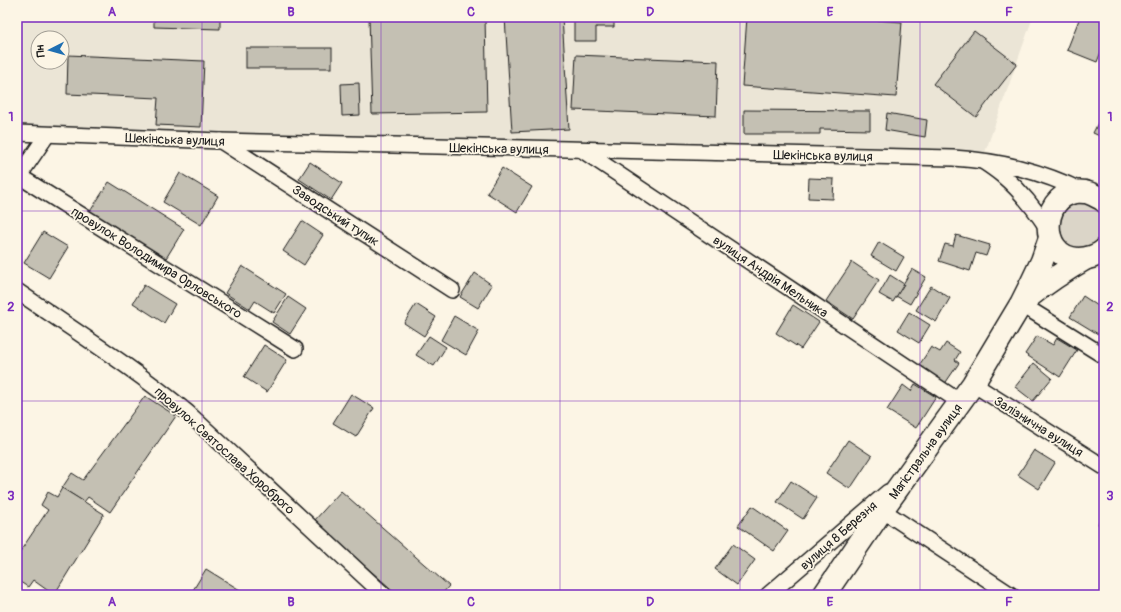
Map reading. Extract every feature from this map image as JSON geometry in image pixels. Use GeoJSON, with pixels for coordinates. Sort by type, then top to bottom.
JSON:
{"type":"FeatureCollection","features":[{"type":"Feature","properties":{"kind":"main road","name":"Магістральна вулиця"},"geometry":{"type":"LineString","coordinates":[[824,595],[882,510],[973,384],[1021,304],[1042,260],[1049,234],[1048,221],[1050,212],[1061,199],[1069,194],[1078,192],[1099,198]]}},
{"type":"Feature","properties":{"kind":"main road"},"geometry":{"type":"LineString","coordinates":[[1049,234],[1054,245],[1060,252],[1068,256],[1076,259],[1098,253]]}},
{"type":"Feature","properties":{"kind":"main road","name":"Магістральна вулиця"},"geometry":{"type":"LineString","coordinates":[[1021,304],[1062,272],[1098,253]]}},
{"type":"Feature","properties":{"kind":"street","name":"Шекінська вулиця"},"geometry":{"type":"LineString","coordinates":[[17,133],[220,141],[953,158],[982,160],[1036,172],[1062,181],[1099,198]]}},
{"type":"Feature","properties":{"kind":"street"},"geometry":{"type":"LineString","coordinates":[[18,177],[47,135]]}},
{"type":"Feature","properties":{"kind":"street","name":"Заводський тупик"},"geometry":{"type":"LineString","coordinates":[[220,141],[452,290]]}},
{"type":"Feature","properties":{"kind":"street","name":"вулиця Андрія Мельника"},"geometry":{"type":"LineString","coordinates":[[582,150],[960,402]]}},
{"type":"Feature","properties":{"kind":"street"},"geometry":{"type":"LineString","coordinates":[[982,160],[1002,175],[1019,191],[1034,210],[1049,234]]}},
{"type":"Feature","properties":{"kind":"street","name":"провулок Володимира Орловського"},"geometry":{"type":"LineString","coordinates":[[18,177],[295,349]]}},
{"type":"Feature","properties":{"kind":"street","name":"провулок Святослава Хороброго"},"geometry":{"type":"LineString","coordinates":[[17,291],[170,398],[384,595]]}},
{"type":"Feature","properties":{"kind":"street"},"geometry":{"type":"LineString","coordinates":[[1021,304],[1104,356]]}},
{"type":"Feature","properties":{"kind":"street","name":"Залізнична вулиця"},"geometry":{"type":"LineString","coordinates":[[973,384],[1104,468]]}},
{"type":"Feature","properties":{"kind":"street","name":"вулиця 8 Березня"},"geometry":{"type":"LineString","coordinates":[[768,595],[908,474]]}},
{"type":"Feature","properties":{"kind":"street"},"geometry":{"type":"LineString","coordinates":[[882,510],[1012,595]]}},
{"type":"Feature","properties":{"kind":"shaded area"},"geometry":{"type":"Polygon","coordinates":[[[17,17],[1033,17],[982,161],[17,133],[17,17]]]}},
{"type":"Feature","properties":{"kind":"shaded area"},"geometry":{"type":"Polygon","coordinates":[[[1082,203],[1095,207],[1101,213],[1105,226],[1101,239],[1095,245],[1082,249],[1069,245],[1063,239],[1059,226],[1063,213],[1069,207],[1082,203]]]}},
{"type":"Feature","properties":{"kind":"building"},"geometry":{"type":"Polygon","coordinates":[[[154,17],[220,17],[220,29],[154,27],[154,17]]]}},
{"type":"Feature","properties":{"kind":"building"},"geometry":{"type":"Polygon","coordinates":[[[369,17],[485,17],[487,112],[372,114],[369,17]]]}},
{"type":"Feature","properties":{"kind":"building"},"geometry":{"type":"Polygon","coordinates":[[[505,17],[562,17],[569,129],[512,132],[505,17]]]}},
{"type":"Feature","properties":{"kind":"building"},"geometry":{"type":"Polygon","coordinates":[[[574,17],[614,17],[614,27],[596,27],[596,41],[574,41],[574,17]]]}},
{"type":"Feature","properties":{"kind":"building"},"geometry":{"type":"Polygon","coordinates":[[[747,17],[835,17],[902,22],[896,97],[742,86],[747,17]]]}},
{"type":"Feature","properties":{"kind":"building"},"geometry":{"type":"Polygon","coordinates":[[[1080,17],[1104,17],[1104,44],[1097,62],[1067,50],[1080,17]]]}},
{"type":"Feature","properties":{"kind":"building"},"geometry":{"type":"Polygon","coordinates":[[[974,31],[1017,64],[976,117],[933,84],[974,31]]]}},
{"type":"Feature","properties":{"kind":"building"},"geometry":{"type":"Polygon","coordinates":[[[246,48],[332,48],[332,68],[246,68],[246,48]]]}},
{"type":"Feature","properties":{"kind":"building"},"geometry":{"type":"Polygon","coordinates":[[[70,55],[204,61],[201,127],[156,125],[158,98],[67,94],[68,70],[70,70],[70,55]]]}},
{"type":"Feature","properties":{"kind":"building"},"geometry":{"type":"Polygon","coordinates":[[[576,55],[718,61],[716,116],[573,110],[576,55]]]}},
{"type":"Feature","properties":{"kind":"building"},"geometry":{"type":"Polygon","coordinates":[[[359,83],[360,115],[342,116],[341,84],[359,83]]]}},
{"type":"Feature","properties":{"kind":"building"},"geometry":{"type":"Polygon","coordinates":[[[744,110],[870,111],[870,130],[820,129],[820,134],[744,134],[744,110]]]}},
{"type":"Feature","properties":{"kind":"building"},"geometry":{"type":"Polygon","coordinates":[[[1104,111],[1104,138],[1093,133],[1104,111]]]}},
{"type":"Feature","properties":{"kind":"building"},"geometry":{"type":"Polygon","coordinates":[[[887,113],[927,120],[925,137],[885,130],[887,113]]]}},
{"type":"Feature","properties":{"kind":"building"},"geometry":{"type":"Polygon","coordinates":[[[310,162],[342,183],[331,200],[299,179],[310,162]]]}},
{"type":"Feature","properties":{"kind":"building"},"geometry":{"type":"Polygon","coordinates":[[[502,168],[532,187],[517,212],[487,193],[502,168]]]}},
{"type":"Feature","properties":{"kind":"building"},"geometry":{"type":"Polygon","coordinates":[[[180,173],[218,196],[201,225],[163,202],[180,173]]]}},
{"type":"Feature","properties":{"kind":"building"},"geometry":{"type":"Polygon","coordinates":[[[809,178],[834,179],[833,199],[808,198],[809,178]]]}},
{"type":"Feature","properties":{"kind":"building"},"geometry":{"type":"Polygon","coordinates":[[[109,182],[184,229],[165,260],[89,213],[109,182]]]}},
{"type":"Feature","properties":{"kind":"building"},"geometry":{"type":"Polygon","coordinates":[[[302,221],[323,235],[304,265],[283,251],[302,221]]]}},
{"type":"Feature","properties":{"kind":"building"},"geometry":{"type":"Polygon","coordinates":[[[43,232],[68,247],[49,278],[24,263],[43,232]]]}},
{"type":"Feature","properties":{"kind":"building"},"geometry":{"type":"Polygon","coordinates":[[[956,235],[990,245],[986,256],[976,253],[970,271],[939,261],[945,244],[953,246],[956,235]]]}},
{"type":"Feature","properties":{"kind":"building"},"geometry":{"type":"Polygon","coordinates":[[[879,242],[904,257],[896,271],[871,256],[879,242]]]}},
{"type":"Feature","properties":{"kind":"building"},"geometry":{"type":"Polygon","coordinates":[[[852,262],[879,280],[853,319],[826,301],[852,262]]]}},
{"type":"Feature","properties":{"kind":"building"},"geometry":{"type":"Polygon","coordinates":[[[242,266],[286,294],[274,313],[255,301],[250,309],[225,293],[242,266]]]}},
{"type":"Feature","properties":{"kind":"building"},"geometry":{"type":"Polygon","coordinates":[[[912,269],[926,277],[910,304],[896,296],[912,269]]]}},
{"type":"Feature","properties":{"kind":"building"},"geometry":{"type":"Polygon","coordinates":[[[475,273],[492,285],[478,308],[460,297],[475,273]]]}},
{"type":"Feature","properties":{"kind":"building"},"geometry":{"type":"Polygon","coordinates":[[[890,275],[904,284],[893,302],[879,294],[890,275]]]}},
{"type":"Feature","properties":{"kind":"building"},"geometry":{"type":"Polygon","coordinates":[[[144,285],[175,304],[164,323],[133,303],[144,285]]]}},
{"type":"Feature","properties":{"kind":"building"},"geometry":{"type":"Polygon","coordinates":[[[931,286],[950,298],[936,322],[916,310],[931,286]]]}},
{"type":"Feature","properties":{"kind":"building"},"geometry":{"type":"Polygon","coordinates":[[[1083,296],[1104,310],[1104,323],[1098,334],[1070,317],[1083,296]]]}},
{"type":"Feature","properties":{"kind":"building"},"geometry":{"type":"Polygon","coordinates":[[[288,297],[306,309],[290,334],[272,322],[288,297]]]}},
{"type":"Feature","properties":{"kind":"building"},"geometry":{"type":"Polygon","coordinates":[[[416,304],[436,317],[424,336],[404,323],[416,304]]]}},
{"type":"Feature","properties":{"kind":"building"},"geometry":{"type":"Polygon","coordinates":[[[793,305],[819,322],[801,349],[776,333],[793,305]]]}},
{"type":"Feature","properties":{"kind":"building"},"geometry":{"type":"Polygon","coordinates":[[[909,312],[930,325],[919,343],[898,330],[909,312]]]}},
{"type":"Feature","properties":{"kind":"building"},"geometry":{"type":"Polygon","coordinates":[[[454,316],[479,331],[466,355],[441,340],[454,316]]]}},
{"type":"Feature","properties":{"kind":"building"},"geometry":{"type":"Polygon","coordinates":[[[429,336],[446,347],[434,366],[416,355],[429,336]]]}},
{"type":"Feature","properties":{"kind":"building"},"geometry":{"type":"Polygon","coordinates":[[[1037,336],[1053,345],[1057,338],[1077,350],[1060,377],[1025,354],[1037,336]]]}},
{"type":"Feature","properties":{"kind":"building"},"geometry":{"type":"Polygon","coordinates":[[[946,343],[960,352],[955,360],[959,363],[944,385],[918,367],[931,347],[940,352],[946,343]]]}},
{"type":"Feature","properties":{"kind":"building"},"geometry":{"type":"Polygon","coordinates":[[[264,345],[287,360],[267,392],[244,377],[264,345]]]}},
{"type":"Feature","properties":{"kind":"building"},"geometry":{"type":"Polygon","coordinates":[[[1034,363],[1052,378],[1033,401],[1015,387],[1034,363]]]}},
{"type":"Feature","properties":{"kind":"building"},"geometry":{"type":"Polygon","coordinates":[[[915,384],[936,397],[916,428],[887,410],[903,385],[911,391],[915,384]]]}},
{"type":"Feature","properties":{"kind":"building"},"geometry":{"type":"Polygon","coordinates":[[[351,394],[374,408],[356,437],[333,423],[351,394]]]}},
{"type":"Feature","properties":{"kind":"building"},"geometry":{"type":"Polygon","coordinates":[[[145,396],[176,416],[110,512],[88,497],[84,502],[62,488],[72,473],[83,480],[145,396]]]}},
{"type":"Feature","properties":{"kind":"building"},"geometry":{"type":"Polygon","coordinates":[[[848,440],[872,456],[850,489],[826,473],[848,440]]]}},
{"type":"Feature","properties":{"kind":"building"},"geometry":{"type":"Polygon","coordinates":[[[1034,450],[1055,463],[1039,489],[1018,475],[1034,450]]]}},
{"type":"Feature","properties":{"kind":"building"},"geometry":{"type":"Polygon","coordinates":[[[791,481],[817,498],[803,519],[777,502],[791,481]]]}},
{"type":"Feature","properties":{"kind":"building"},"geometry":{"type":"Polygon","coordinates":[[[62,488],[104,514],[54,595],[33,580],[28,587],[17,580],[17,556],[48,510],[41,505],[48,492],[57,497],[62,488]]]}},
{"type":"Feature","properties":{"kind":"building"},"geometry":{"type":"Polygon","coordinates":[[[341,491],[449,586],[441,595],[398,595],[314,521],[341,491]]]}},
{"type":"Feature","properties":{"kind":"building"},"geometry":{"type":"Polygon","coordinates":[[[752,506],[788,531],[774,551],[738,526],[752,506]]]}},
{"type":"Feature","properties":{"kind":"building"},"geometry":{"type":"Polygon","coordinates":[[[1104,514],[1104,528],[1098,524],[1104,514]]]}},
{"type":"Feature","properties":{"kind":"building"},"geometry":{"type":"Polygon","coordinates":[[[733,544],[755,560],[737,585],[715,569],[733,544]]]}},
{"type":"Feature","properties":{"kind":"building"},"geometry":{"type":"Polygon","coordinates":[[[206,569],[248,595],[190,595],[206,569]]]}}]}
